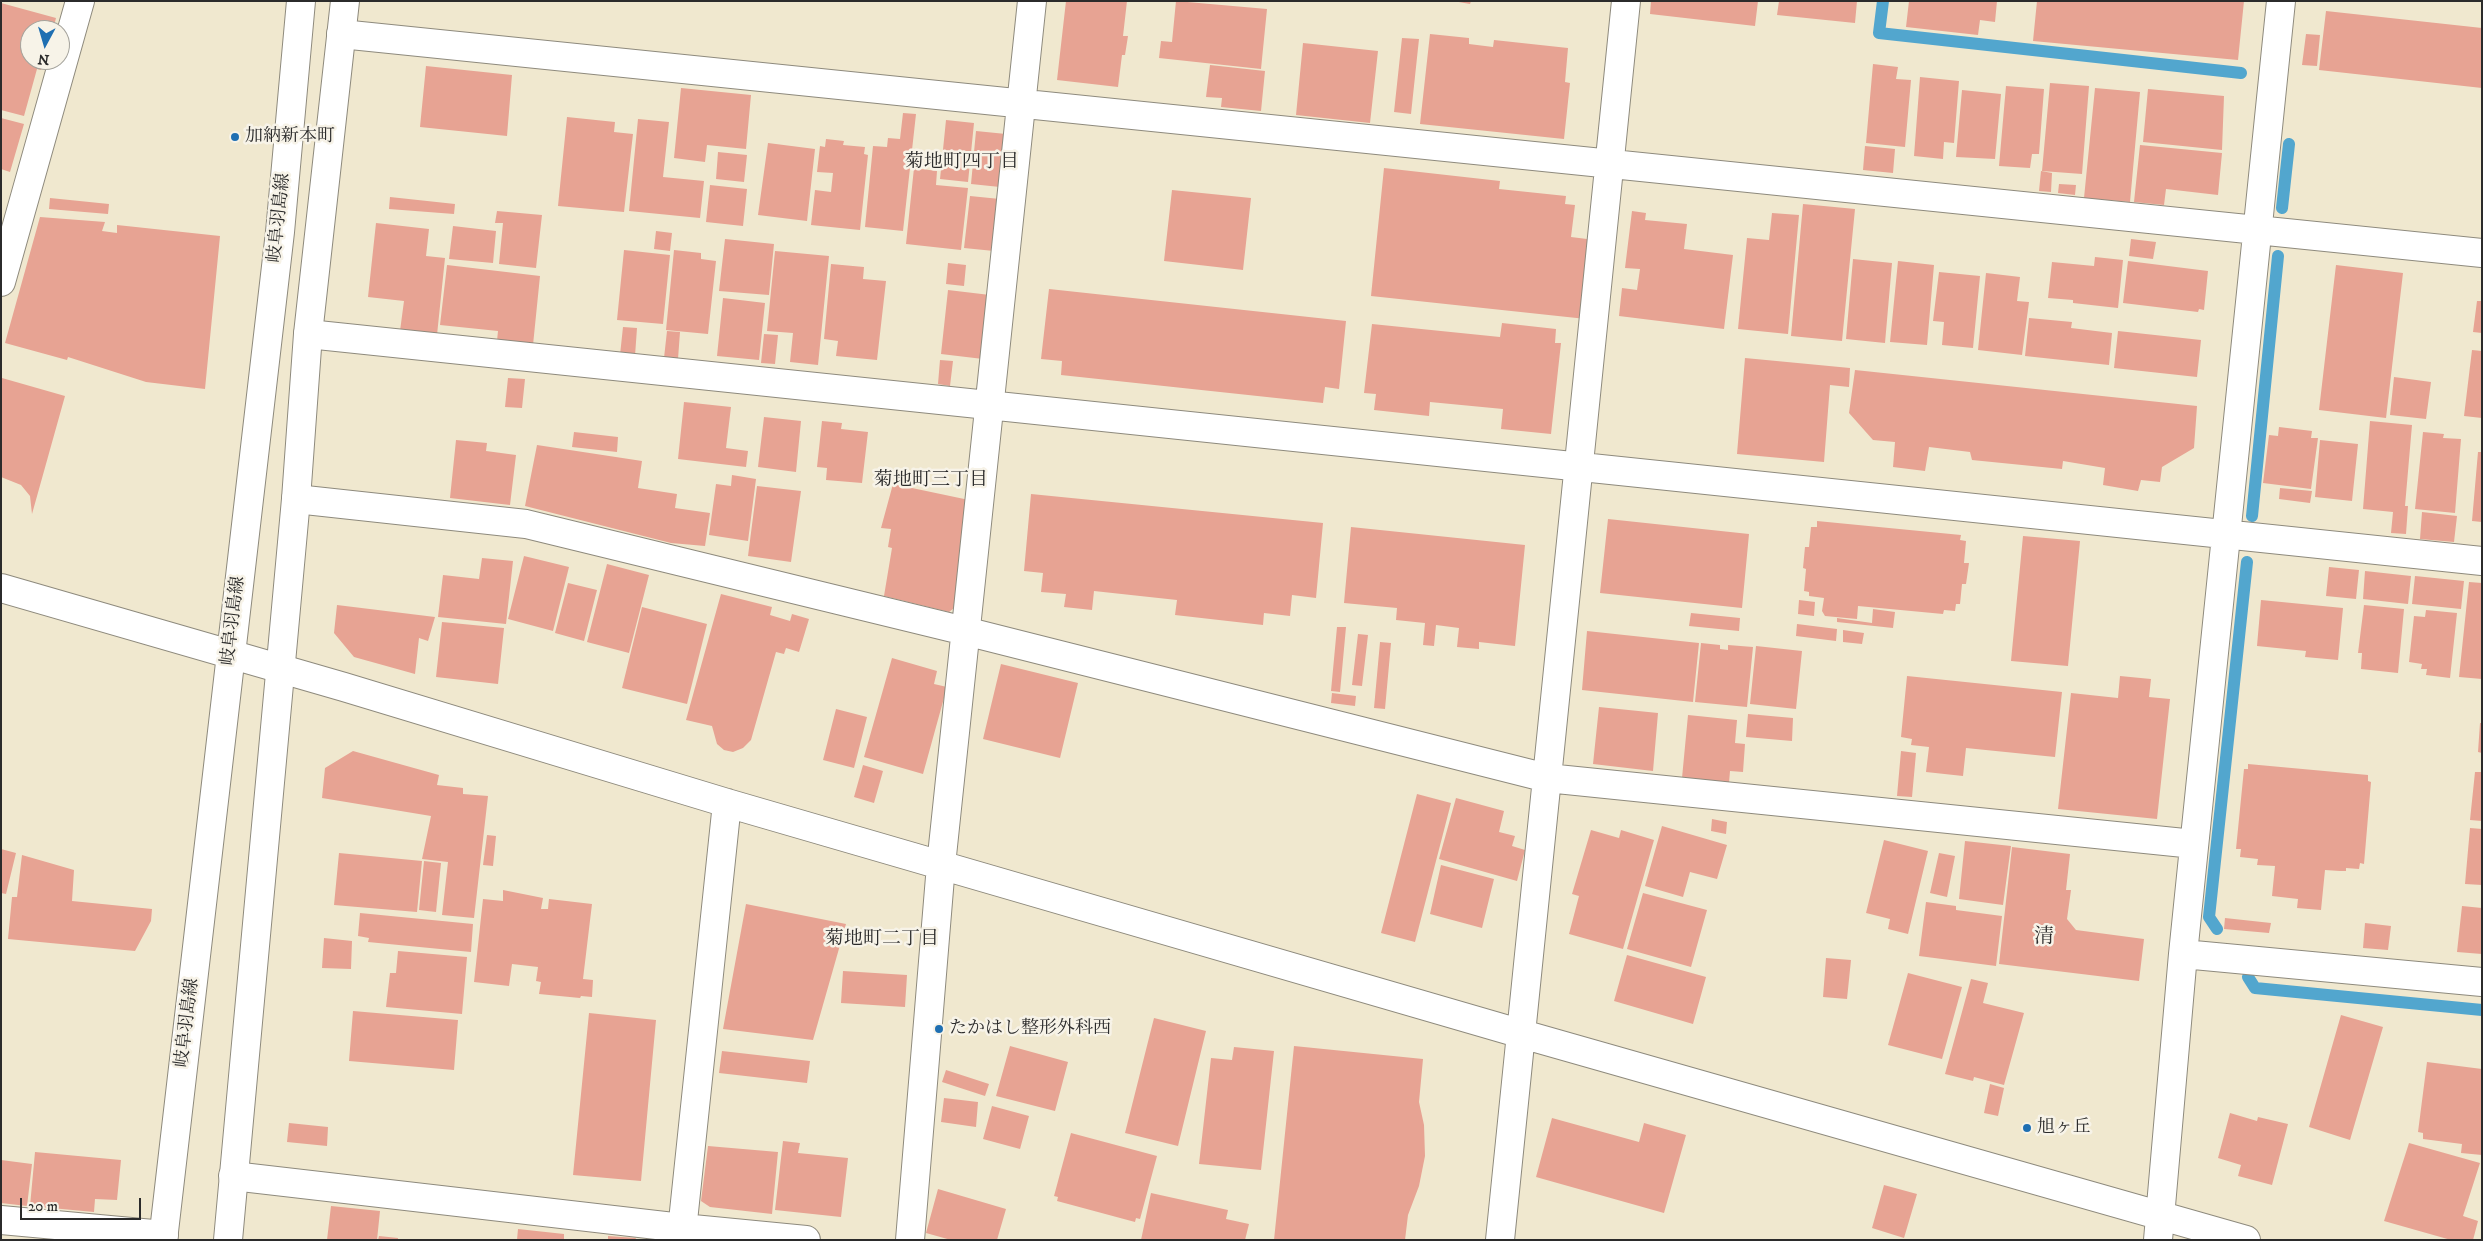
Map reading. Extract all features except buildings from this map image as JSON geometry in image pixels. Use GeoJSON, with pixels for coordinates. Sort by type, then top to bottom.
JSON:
{"type":"FeatureCollection","features":[{"type":"Feature","properties":{"kind":"street"},"geometry":{"type":"LineString","coordinates":[[1,282],[80,1]]}},
{"type":"Feature","properties":{"kind":"street","name":"岐阜羽島線"},"geometry":{"type":"LineString","coordinates":[[164,1237],[280,232],[302,1]]}},
{"type":"Feature","properties":{"kind":"street"},"geometry":{"type":"LineString","coordinates":[[228,1240],[296,500],[308,334],[345,1]]}},
{"type":"Feature","properties":{"kind":"street"},"geometry":{"type":"LineString","coordinates":[[910,1240],[941,865],[1032,1]]}},
{"type":"Feature","properties":{"kind":"street"},"geometry":{"type":"LineString","coordinates":[[1500,1240],[1626,1]]}},
{"type":"Feature","properties":{"kind":"street"},"geometry":{"type":"LineString","coordinates":[[2160,1227],[2183,954],[2281,1]]}},
{"type":"Feature","properties":{"kind":"street"},"geometry":{"type":"LineString","coordinates":[[341,34],[2482,253]]}},
{"type":"Feature","properties":{"kind":"street"},"geometry":{"type":"LineString","coordinates":[[308,334],[2482,561]]}},
{"type":"Feature","properties":{"kind":"street"},"geometry":{"type":"LineString","coordinates":[[296,500],[526,524],[965,631],[1547,778],[2194,844]]}},
{"type":"Feature","properties":{"kind":"street"},"geometry":{"type":"LineString","coordinates":[[1,588],[281,669],[727,803],[1522,1034],[2160,1227],[2246,1240]]}},
{"type":"Feature","properties":{"kind":"street"},"geometry":{"type":"LineString","coordinates":[[682,1234],[727,803]]}},
{"type":"Feature","properties":{"kind":"street"},"geometry":{"type":"LineString","coordinates":[[2183,954],[2482,982]]}},
{"type":"Feature","properties":{"kind":"street"},"geometry":{"type":"LineString","coordinates":[[234,1176],[682,1234],[806,1240]]}},
{"type":"Feature","properties":{"kind":"street"},"geometry":{"type":"LineString","coordinates":[[1,1220],[164,1237]]}},
{"type":"Feature","properties":{"kind":"waterway"},"geometry":{"type":"LineString","coordinates":[[1883,1],[1879,33],[2241,73]]}},
{"type":"Feature","properties":{"kind":"waterway"},"geometry":{"type":"LineString","coordinates":[[2282,208],[2289,144]]}},
{"type":"Feature","properties":{"kind":"waterway"},"geometry":{"type":"LineString","coordinates":[[2252,516],[2278,256]]}},
{"type":"Feature","properties":{"kind":"waterway"},"geometry":{"type":"LineString","coordinates":[[2217,929],[2209,917],[2247,562]]}},
{"type":"Feature","properties":{"kind":"waterway"},"geometry":{"type":"LineString","coordinates":[[2248,977],[2255,988],[2482,1010]]}},
{"type":"Feature","properties":{"kind":"place","name":"加納新本町"},"geometry":{"type":"Point","coordinates":[235,137]}},
{"type":"Feature","properties":{"kind":"place","name":"たかはし整形外科西"},"geometry":{"type":"Point","coordinates":[939,1029]}},
{"type":"Feature","properties":{"kind":"place","name":"旭ヶ丘"},"geometry":{"type":"Point","coordinates":[2027,1128]}},
{"type":"Feature","properties":{"kind":"district","name":"菊地町四丁目"},"geometry":{"type":"Point","coordinates":[962,163]}},
{"type":"Feature","properties":{"kind":"district","name":"菊地町三丁目"},"geometry":{"type":"Point","coordinates":[931,481]}},
{"type":"Feature","properties":{"kind":"district","name":"清"},"geometry":{"type":"Point","coordinates":[2044,938]}},
{"type":"Feature","properties":{"kind":"district","name":"菊地町二丁目"},"geometry":{"type":"Point","coordinates":[882,940]}}]}
